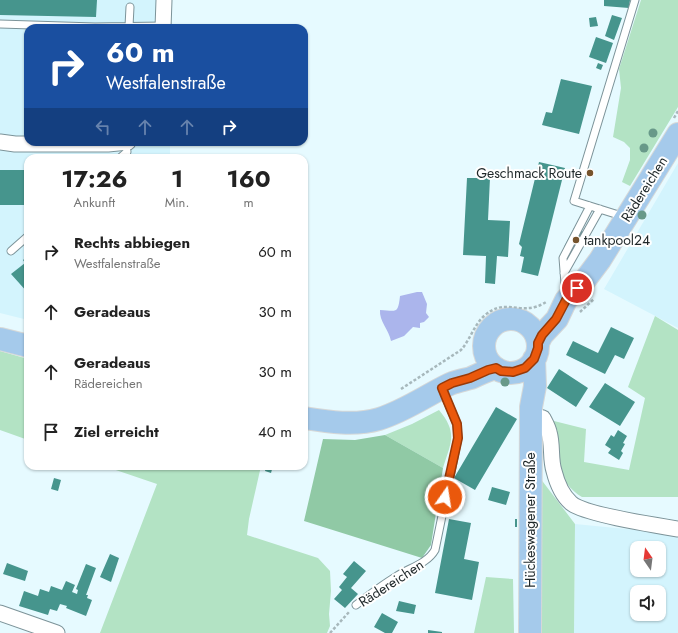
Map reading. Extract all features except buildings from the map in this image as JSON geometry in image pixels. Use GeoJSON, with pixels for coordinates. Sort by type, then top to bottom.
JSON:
{"type":"FeatureCollection","features":[{"type":"Feature","properties":{"kind":"main road","name":"Rädereichen"},"geometry":{"type":"LineString","coordinates":[[536,351],[542,335],[556,319],[568,298],[585,280],[596,265],[678,134]]}},
{"type":"Feature","properties":{"kind":"main road","name":"Rädereichen"},"geometry":{"type":"LineString","coordinates":[[524,322],[532,320],[568,298]]}},
{"type":"Feature","properties":{"kind":"main road"},"geometry":{"type":"LineString","coordinates":[[308,419],[342,423],[378,419],[398,412],[447,386],[488,370],[525,368],[536,351],[533,330],[524,322],[517,319],[498,322],[493,325],[486,335],[484,347],[479,356],[464,368],[447,386]]}},
{"type":"Feature","properties":{"kind":"main road"},"geometry":{"type":"LineString","coordinates":[[0,339],[24,345]]}},
{"type":"Feature","properties":{"kind":"main road"},"geometry":{"type":"LineString","coordinates":[[484,347],[488,359],[504,370]]}},
{"type":"Feature","properties":{"kind":"main road","name":"Hückeswagener Straße"},"geometry":{"type":"LineString","coordinates":[[530,633],[531,411],[535,386],[536,351]]}},
{"type":"Feature","properties":{"kind":"main road","name":"Hückeswagener Straße"},"geometry":{"type":"LineString","coordinates":[[504,370],[519,377],[523,384],[531,411]]}},
{"type":"Feature","properties":{"kind":"street"},"geometry":{"type":"LineString","coordinates":[[163,24],[164,0]]}},
{"type":"Feature","properties":{"kind":"street"},"geometry":{"type":"LineString","coordinates":[[0,142],[24,144]]}},
{"type":"Feature","properties":{"kind":"street"},"geometry":{"type":"LineString","coordinates":[[531,411],[543,418],[549,432],[553,470],[558,484],[572,505],[604,515],[678,529]]}},
{"type":"Feature","properties":{"kind":"street"},"geometry":{"type":"LineString","coordinates":[[0,613],[57,633]]}},
{"type":"Feature","properties":{"kind":"lane"},"geometry":{"type":"LineString","coordinates":[[627,217],[574,201],[635,0]]}},
{"type":"Feature","properties":{"kind":"lane"},"geometry":{"type":"LineString","coordinates":[[129,24],[130,7]]}},
{"type":"Feature","properties":{"kind":"lane"},"geometry":{"type":"LineString","coordinates":[[0,24],[24,25]]}},
{"type":"Feature","properties":{"kind":"lane"},"geometry":{"type":"LineString","coordinates":[[568,298],[562,258],[590,206]]}},
{"type":"Feature","properties":{"kind":"lane"},"geometry":{"type":"LineString","coordinates":[[564,273],[600,209]]}},
{"type":"Feature","properties":{"kind":"lane"},"geometry":{"type":"LineString","coordinates":[[11,251],[24,240]]}},
{"type":"Feature","properties":{"kind":"lane","name":"Rädereichen"},"geometry":{"type":"LineString","coordinates":[[356,605],[397,576],[426,561],[434,550],[458,438],[457,424],[447,386]]}},
{"type":"Feature","properties":{"kind":"path"},"geometry":{"type":"LineString","coordinates":[[396,393],[461,350]]}},
{"type":"Feature","properties":{"kind":"path","name":"Rädereichen"},"geometry":{"type":"LineString","coordinates":[[330,633],[356,605]]}},
{"type":"Feature","properties":{"kind":"shaded area"},"geometry":{"type":"Polygon","coordinates":[[[0,0],[170,0],[170,24],[24,24],[24,146],[170,146],[170,154],[24,154],[24,319],[0,313],[0,0]]]}},
{"type":"Feature","properties":{"kind":"shaded area"},"geometry":{"type":"Polygon","coordinates":[[[678,163],[678,328],[604,289],[678,163]]]}},
{"type":"Feature","properties":{"kind":"shaded area"},"geometry":{"type":"Polygon","coordinates":[[[678,523],[678,633],[574,633],[575,524],[657,532],[678,523]]]}},
{"type":"Feature","properties":{"kind":"green space"},"geometry":{"type":"Polygon","coordinates":[[[641,0],[678,0],[678,107],[630,186],[622,182],[630,160],[630,148],[624,142],[613,137],[621,88],[619,69],[641,0]]]}},
{"type":"Feature","properties":{"kind":"green space"},"geometry":{"type":"Polygon","coordinates":[[[655,316],[678,330],[678,497],[582,497],[567,484],[559,470],[556,454],[554,421],[586,429],[584,462],[629,470],[645,398],[628,387],[655,316]]]}},
{"type":"Feature","properties":{"kind":"green space"},"geometry":{"type":"Polygon","coordinates":[[[0,351],[24,358],[24,439],[0,430],[0,351]]]}},
{"type":"Feature","properties":{"kind":"green space"},"geometry":{"type":"Polygon","coordinates":[[[439,410],[449,425],[451,432],[450,444],[443,468],[385,435],[412,424],[439,410]]]}},
{"type":"Feature","properties":{"kind":"green space"},"geometry":{"type":"Polygon","coordinates":[[[385,435],[443,468],[431,545],[422,558],[304,521],[323,439],[355,440],[385,435]]]}},
{"type":"Feature","properties":{"kind":"green space"},"geometry":{"type":"Polygon","coordinates":[[[116,470],[260,470],[247,535],[318,558],[330,571],[330,626],[327,633],[100,633],[157,484],[116,470]]]}},
{"type":"Feature","properties":{"kind":"green space"},"geometry":{"type":"Polygon","coordinates":[[[540,478],[575,524],[574,633],[540,633],[540,478]]]}},
{"type":"Feature","properties":{"kind":"green space"},"geometry":{"type":"Polygon","coordinates":[[[486,577],[513,579],[514,633],[474,633],[486,577]]]}},
{"type":"Feature","properties":{"kind":"water"},"geometry":{"type":"Polygon","coordinates":[[[422,292],[427,304],[426,313],[429,317],[424,322],[420,323],[420,328],[413,327],[404,336],[391,341],[381,318],[380,310],[396,310],[400,296],[422,292]]]}},
{"type":"Feature","properties":{"kind":"place","name":"Geschmack Route"},"geometry":{"type":"Point","coordinates":[590,173]}},
{"type":"Feature","properties":{"kind":"place","name":"tankpool24"},"geometry":{"type":"Point","coordinates":[576,240]}},
{"type":"Feature","properties":{"kind":"route"},"geometry":{"type":"LineString","coordinates":[[445,497],[458,438],[457,424],[442,388],[452,383],[496,368],[507,372],[519,371],[525,368],[537,354],[538,343],[542,335],[556,319],[566,300],[577,288]]}}]}
